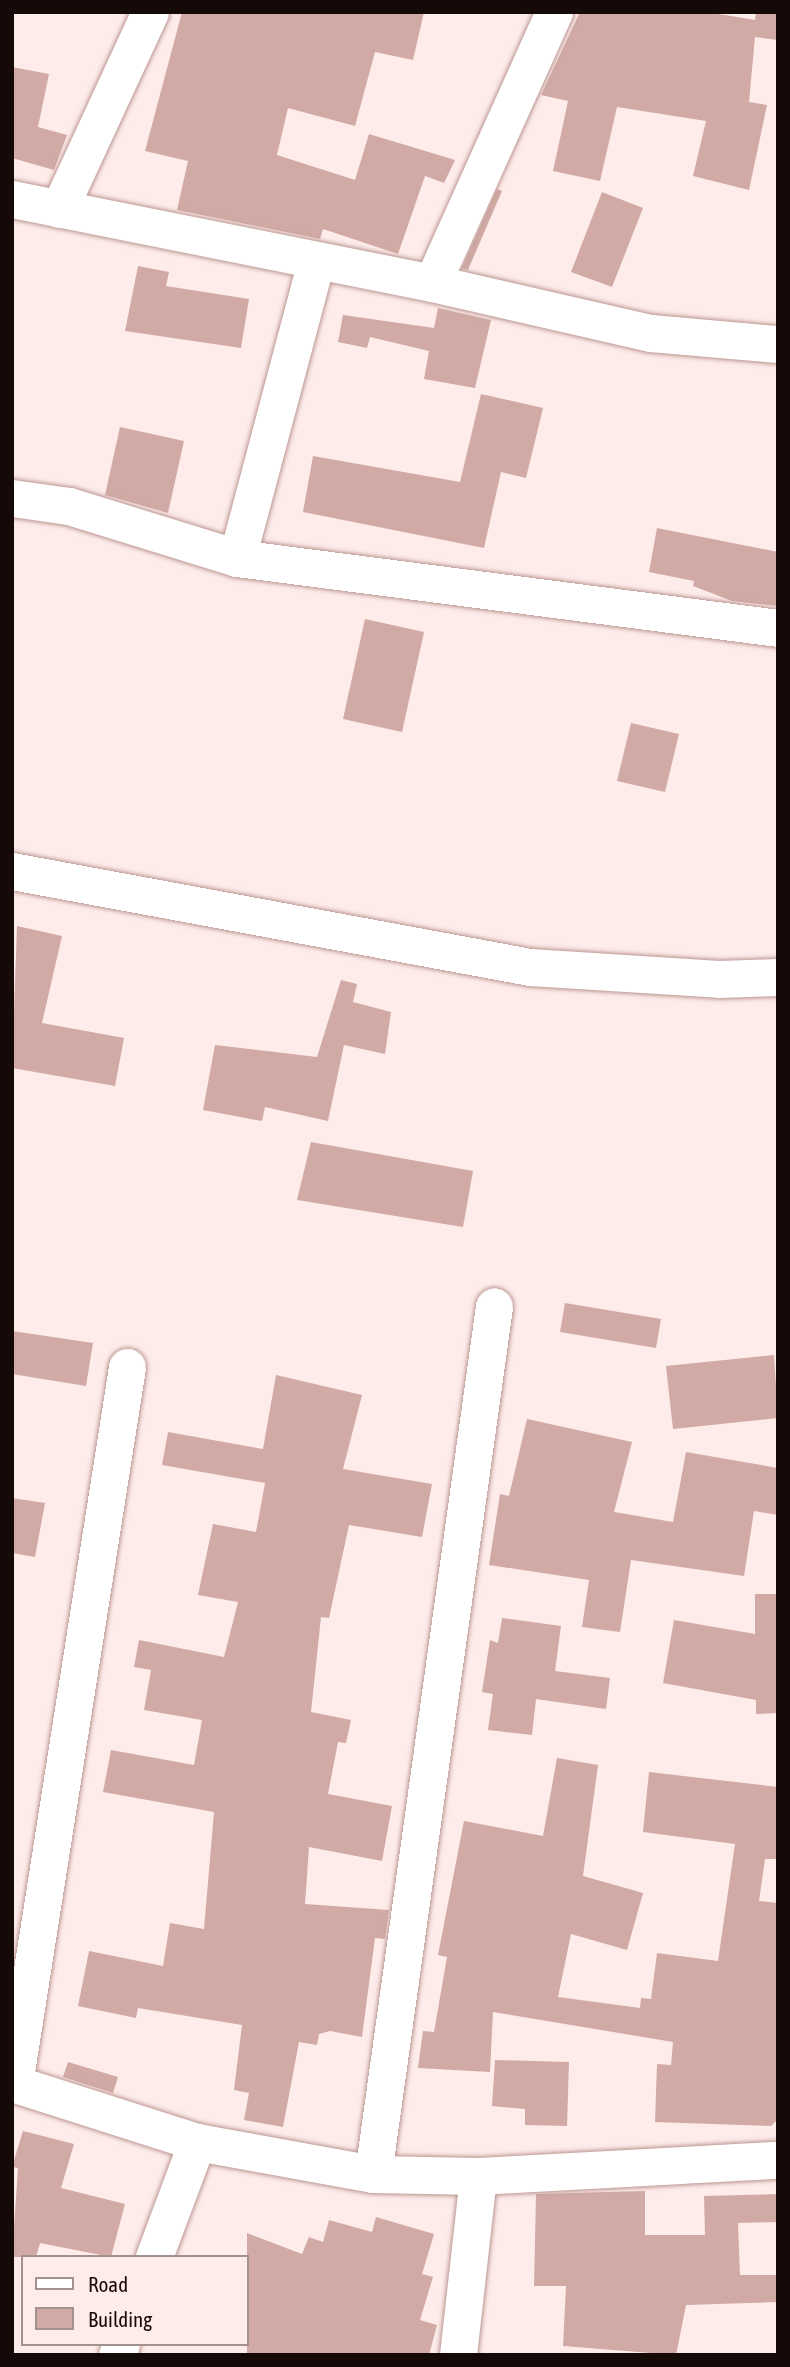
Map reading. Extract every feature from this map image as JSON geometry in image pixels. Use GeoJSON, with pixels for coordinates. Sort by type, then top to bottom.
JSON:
{"type":"FeatureCollection","features":[{"type":"Feature","properties":{"kind":"street"},"geometry":{"type":"LineString","coordinates":[[59,209],[150,12]]}},
{"type":"Feature","properties":{"kind":"street"},"geometry":{"type":"LineString","coordinates":[[432,284],[554,12]]}},
{"type":"Feature","properties":{"kind":"street"},"geometry":{"type":"LineString","coordinates":[[12,199],[432,284],[651,332],[778,344]]}},
{"type":"Feature","properties":{"kind":"street"},"geometry":{"type":"LineString","coordinates":[[237,558],[316,261]]}},
{"type":"Feature","properties":{"kind":"street"},"geometry":{"type":"LineString","coordinates":[[12,498],[69,506],[237,558],[778,628]]}},
{"type":"Feature","properties":{"kind":"street"},"geometry":{"type":"LineString","coordinates":[[12,871],[530,967],[719,979],[778,976]]}},
{"type":"Feature","properties":{"kind":"street"},"geometry":{"type":"LineString","coordinates":[[373,2174],[494,1306]]}},
{"type":"Feature","properties":{"kind":"street"},"geometry":{"type":"LineString","coordinates":[[127,1367],[13,2083],[197,2142],[373,2174],[478,2176],[778,2161]]}},
{"type":"Feature","properties":{"kind":"street"},"geometry":{"type":"LineString","coordinates":[[155,2255],[197,2142]]}},
{"type":"Feature","properties":{"kind":"street"},"geometry":{"type":"LineString","coordinates":[[458,2355],[478,2176]]}},
{"type":"Feature","properties":{"kind":"building"},"geometry":{"type":"Polygon","coordinates":[[[182,12],[424,12],[413,60],[375,52],[355,126],[288,108],[277,155],[355,180],[369,134],[455,160],[444,183],[425,176],[398,254],[323,229],[320,239],[177,210],[188,161],[145,151],[182,12]]]}},
{"type":"Feature","properties":{"kind":"building"},"geometry":{"type":"Polygon","coordinates":[[[580,12],[707,12],[755,20],[756,12],[778,12],[778,40],[755,37],[749,102],[767,105],[749,190],[693,176],[706,121],[617,107],[600,181],[553,171],[568,101],[541,95],[580,12]]]}},
{"type":"Feature","properties":{"kind":"building"},"geometry":{"type":"Polygon","coordinates":[[[12,67],[49,74],[38,127],[67,135],[54,170],[12,158],[12,67]]]}},
{"type":"Feature","properties":{"kind":"building"},"geometry":{"type":"Polygon","coordinates":[[[497,189],[502,191],[468,270],[462,268],[497,189]]]}},
{"type":"Feature","properties":{"kind":"building"},"geometry":{"type":"Polygon","coordinates":[[[602,192],[643,208],[612,287],[571,272],[602,192]]]}},
{"type":"Feature","properties":{"kind":"building"},"geometry":{"type":"Polygon","coordinates":[[[138,266],[169,272],[166,286],[249,299],[241,348],[125,331],[138,266]]]}},
{"type":"Feature","properties":{"kind":"building"},"geometry":{"type":"Polygon","coordinates":[[[438,308],[491,320],[475,388],[424,379],[429,351],[370,337],[367,348],[338,342],[343,315],[434,328],[438,308]]]}},
{"type":"Feature","properties":{"kind":"building"},"geometry":{"type":"Polygon","coordinates":[[[481,394],[543,408],[526,478],[501,472],[484,548],[303,512],[313,456],[460,482],[481,394]]]}},
{"type":"Feature","properties":{"kind":"building"},"geometry":{"type":"Polygon","coordinates":[[[120,427],[184,441],[168,513],[105,495],[120,427]]]}},
{"type":"Feature","properties":{"kind":"building"},"geometry":{"type":"Polygon","coordinates":[[[657,528],[778,552],[778,606],[732,601],[693,586],[694,581],[649,572],[657,528]]]}},
{"type":"Feature","properties":{"kind":"building"},"geometry":{"type":"Polygon","coordinates":[[[365,619],[424,632],[402,732],[343,719],[365,619]]]}},
{"type":"Feature","properties":{"kind":"building"},"geometry":{"type":"Polygon","coordinates":[[[631,723],[679,734],[665,792],[617,781],[631,723]]]}},
{"type":"Feature","properties":{"kind":"building"},"geometry":{"type":"Polygon","coordinates":[[[17,926],[62,936],[42,1023],[124,1038],[115,1086],[12,1068],[17,926]]]}},
{"type":"Feature","properties":{"kind":"building"},"geometry":{"type":"Polygon","coordinates":[[[341,980],[357,984],[353,1002],[391,1012],[385,1054],[344,1045],[328,1121],[265,1107],[262,1121],[203,1110],[215,1045],[317,1057],[341,980]]]}},
{"type":"Feature","properties":{"kind":"building"},"geometry":{"type":"Polygon","coordinates":[[[311,1142],[473,1171],[463,1227],[297,1200],[311,1142]]]}},
{"type":"Feature","properties":{"kind":"building"},"geometry":{"type":"Polygon","coordinates":[[[565,1303],[661,1319],[656,1348],[560,1332],[565,1303]]]}},
{"type":"Feature","properties":{"kind":"building"},"geometry":{"type":"Polygon","coordinates":[[[12,1331],[93,1343],[86,1386],[12,1374],[12,1331]]]}},
{"type":"Feature","properties":{"kind":"building"},"geometry":{"type":"Polygon","coordinates":[[[774,1355],[778,1418],[673,1429],[666,1366],[774,1355]]]}},
{"type":"Feature","properties":{"kind":"building"},"geometry":{"type":"Polygon","coordinates":[[[276,1375],[362,1395],[343,1469],[432,1484],[422,1537],[349,1525],[329,1618],[321,1617],[311,1712],[351,1720],[346,1743],[338,1742],[328,1794],[392,1806],[382,1861],[309,1847],[305,1904],[389,1910],[385,1939],[375,1938],[362,2037],[330,2031],[319,2034],[317,2045],[299,2042],[283,2127],[244,2120],[249,2093],[234,2090],[242,2025],[138,2008],[136,2018],[78,2006],[89,1951],[163,1966],[170,1923],[204,1929],[214,1812],[103,1792],[111,1750],[194,1765],[202,1720],[144,1710],[151,1670],[134,1667],[139,1640],[224,1657],[238,1602],[198,1595],[213,1524],[256,1532],[265,1483],[162,1465],[168,1432],[263,1449],[276,1375]]]}},
{"type":"Feature","properties":{"kind":"building"},"geometry":{"type":"Polygon","coordinates":[[[527,1419],[632,1442],[614,1512],[673,1522],[686,1452],[778,1468],[778,1515],[754,1511],[744,1576],[631,1560],[620,1632],[582,1627],[589,1580],[489,1565],[500,1494],[509,1496],[527,1419]]]}},
{"type":"Feature","properties":{"kind":"building"},"geometry":{"type":"Polygon","coordinates":[[[12,1498],[45,1503],[35,1557],[12,1553],[12,1498]]]}},
{"type":"Feature","properties":{"kind":"building"},"geometry":{"type":"Polygon","coordinates":[[[755,1594],[778,1594],[778,1713],[756,1714],[756,1700],[663,1683],[674,1620],[755,1634],[755,1594]]]}},
{"type":"Feature","properties":{"kind":"building"},"geometry":{"type":"Polygon","coordinates":[[[502,1618],[561,1626],[555,1671],[610,1678],[606,1709],[536,1699],[532,1735],[488,1730],[493,1694],[482,1692],[490,1640],[498,1643],[502,1618]]]}},
{"type":"Feature","properties":{"kind":"building"},"geometry":{"type":"Polygon","coordinates":[[[557,1758],[598,1765],[583,1876],[643,1893],[627,1950],[571,1934],[558,1997],[640,2008],[641,1998],[651,1999],[657,1953],[718,1961],[735,1844],[643,1832],[649,1772],[778,1787],[778,1859],[765,1859],[759,1901],[778,1903],[778,2119],[771,2126],[655,2122],[657,2064],[671,2065],[673,2042],[493,2012],[490,2072],[418,2068],[423,2031],[434,2032],[447,1957],[438,1955],[464,1821],[543,1836],[557,1758]]]}},
{"type":"Feature","properties":{"kind":"building"},"geometry":{"type":"Polygon","coordinates":[[[495,2060],[569,2062],[567,2126],[525,2125],[525,2109],[492,2106],[495,2060]]]}},
{"type":"Feature","properties":{"kind":"building"},"geometry":{"type":"Polygon","coordinates":[[[68,2062],[118,2077],[113,2093],[63,2077],[68,2062]]]}},
{"type":"Feature","properties":{"kind":"building"},"geometry":{"type":"Polygon","coordinates":[[[23,2131],[74,2144],[61,2188],[125,2204],[112,2255],[40,2243],[37,2255],[12,2257],[18,2168],[12,2167],[23,2131]]]}},
{"type":"Feature","properties":{"kind":"building"},"geometry":{"type":"Polygon","coordinates":[[[645,2191],[645,2235],[705,2235],[704,2196],[778,2194],[778,2222],[738,2223],[740,2275],[778,2275],[778,2302],[686,2305],[676,2355],[563,2346],[566,2286],[534,2286],[536,2194],[645,2191]]]}},
{"type":"Feature","properties":{"kind":"building"},"geometry":{"type":"Polygon","coordinates":[[[376,2217],[434,2234],[422,2274],[433,2277],[420,2320],[437,2325],[429,2355],[247,2355],[247,2233],[302,2254],[309,2237],[323,2242],[329,2220],[372,2232],[376,2217]]]}}]}
